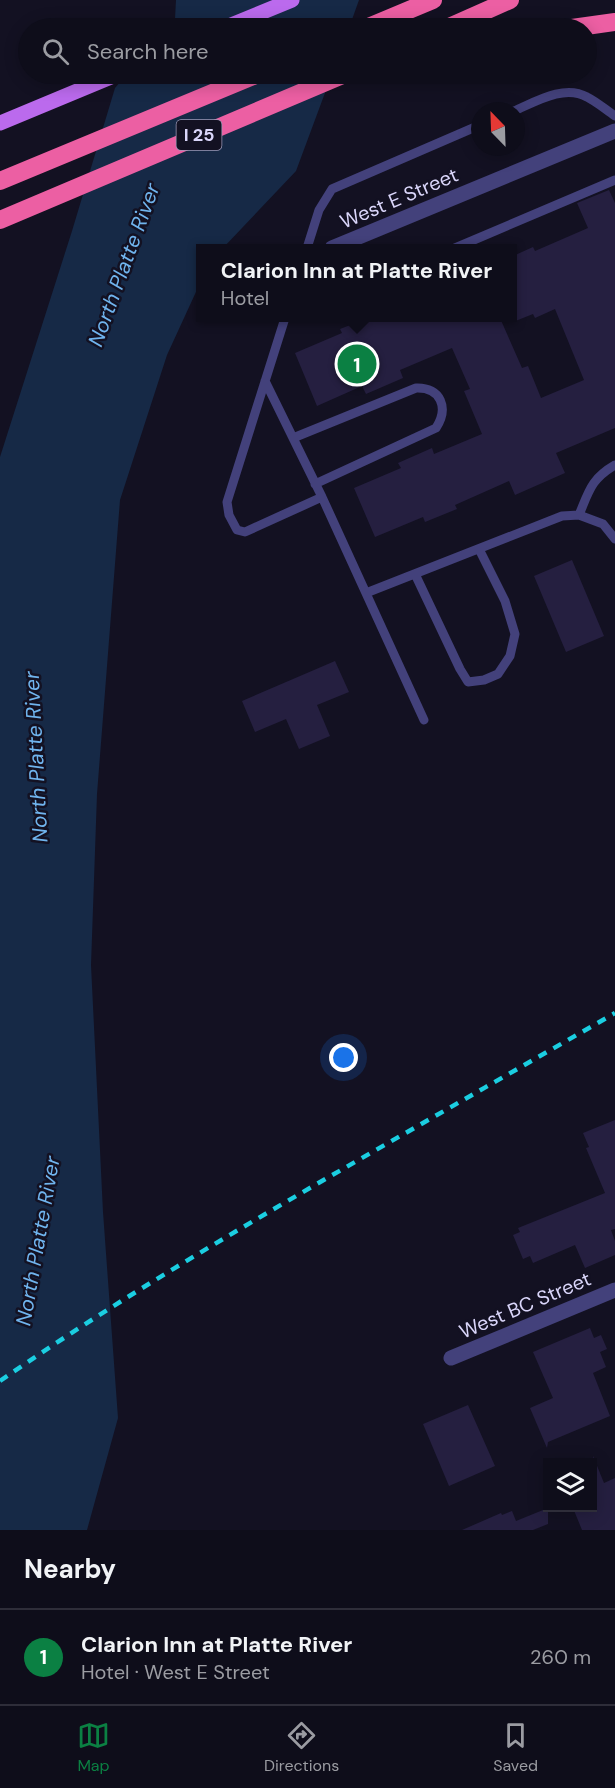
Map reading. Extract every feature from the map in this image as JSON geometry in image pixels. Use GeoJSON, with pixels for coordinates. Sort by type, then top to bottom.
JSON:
{"type":"FeatureCollection","features":[{"type":"Feature","properties":{"kind":"highway"},"geometry":{"type":"LineString","coordinates":[[391,18],[433,0]]}},
{"type":"Feature","properties":{"kind":"highway"},"geometry":{"type":"LineString","coordinates":[[470,18],[510,0]]}},
{"type":"Feature","properties":{"kind":"highway"},"geometry":{"type":"LineString","coordinates":[[597,25],[615,22]]}},
{"type":"Feature","properties":{"kind":"highway","name":"I 25"},"geometry":{"type":"LineString","coordinates":[[0,179],[234,84]]}},
{"type":"Feature","properties":{"kind":"highway","name":"I 25"},"geometry":{"type":"LineString","coordinates":[[0,220],[321,84]]}},
{"type":"Feature","properties":{"kind":"main road"},"geometry":{"type":"LineString","coordinates":[[248,18],[292,0]]}},
{"type":"Feature","properties":{"kind":"main road"},"geometry":{"type":"LineString","coordinates":[[0,123],[93,84]]}},
{"type":"Feature","properties":{"kind":"street","name":"West E Street"},"geometry":{"type":"LineString","coordinates":[[344,244],[615,131]]}},
{"type":"Feature","properties":{"kind":"street","name":"West BC Street"},"geometry":{"type":"LineString","coordinates":[[451,1358],[615,1290]]}},
{"type":"Feature","properties":{"kind":"lane"},"geometry":{"type":"LineString","coordinates":[[525,106],[550,96],[569,92],[585,95],[615,116]]}},
{"type":"Feature","properties":{"kind":"lane"},"geometry":{"type":"LineString","coordinates":[[309,244],[319,210],[332,189],[471,130]]}},
{"type":"Feature","properties":{"kind":"lane"},"geometry":{"type":"LineString","coordinates":[[467,244],[615,180]]}},
{"type":"Feature","properties":{"kind":"lane"},"geometry":{"type":"LineString","coordinates":[[286,322],[227,502],[229,515],[237,530],[245,532],[322,497]]}},
{"type":"Feature","properties":{"kind":"lane"},"geometry":{"type":"LineString","coordinates":[[265,381],[322,497],[424,720]]}},
{"type":"Feature","properties":{"kind":"lane"},"geometry":{"type":"LineString","coordinates":[[293,438],[416,388],[425,387],[439,397],[443,408],[443,418],[436,428],[315,484]]}},
{"type":"Feature","properties":{"kind":"lane"},"geometry":{"type":"LineString","coordinates":[[579,515],[593,482],[615,465]]}},
{"type":"Feature","properties":{"kind":"lane"},"geometry":{"type":"LineString","coordinates":[[366,593],[562,516],[579,515],[603,524],[615,539]]}},
{"type":"Feature","properties":{"kind":"lane"},"geometry":{"type":"LineString","coordinates":[[415,574],[468,682],[484,680],[498,674],[510,656],[515,634],[505,602],[479,549]]}},
{"type":"Feature","properties":{"kind":"water"},"geometry":{"type":"Polygon","coordinates":[[[176,0],[359,0],[353,18],[175,18],[176,0]]]}},
{"type":"Feature","properties":{"kind":"water","name":"North Platte River"},"geometry":{"type":"Polygon","coordinates":[[[118,84],[328,84],[296,171],[227,244],[196,244],[196,292],[167,355],[120,500],[97,794],[91,965],[103,1212],[118,1418],[87,1530],[0,1530],[0,457],[115,88],[118,84]]]}},
{"type":"Feature","properties":{"kind":"building"},"geometry":{"type":"Polygon","coordinates":[[[609,190],[615,203],[615,428],[556,453],[565,473],[515,495],[509,481],[455,505],[457,509],[425,522],[423,517],[375,537],[354,488],[401,468],[398,463],[432,448],[434,454],[482,434],[464,391],[470,389],[452,348],[400,370],[403,378],[366,394],[362,386],[317,406],[295,353],[342,333],[340,329],[358,322],[502,322],[522,368],[528,366],[541,398],[584,380],[555,309],[535,318],[533,314],[517,320],[517,254],[533,247],[535,251],[588,228],[577,203],[609,190]]]}},
{"type":"Feature","properties":{"kind":"building"},"geometry":{"type":"Polygon","coordinates":[[[572,560],[604,636],[566,652],[534,576],[572,560]]]}},
{"type":"Feature","properties":{"kind":"building"},"geometry":{"type":"Polygon","coordinates":[[[335,661],[349,692],[317,705],[330,736],[299,749],[286,719],[255,732],[242,701],[335,661]]]}},
{"type":"Feature","properties":{"kind":"building"},"geometry":{"type":"Polygon","coordinates":[[[615,1120],[615,1229],[611,1230],[615,1241],[615,1255],[585,1268],[575,1245],[533,1263],[530,1256],[523,1259],[513,1235],[520,1232],[518,1228],[605,1193],[586,1148],[589,1147],[583,1133],[615,1120]]]}},
{"type":"Feature","properties":{"kind":"building"},"geometry":{"type":"Polygon","coordinates":[[[590,1328],[594,1338],[601,1335],[607,1349],[600,1352],[606,1367],[593,1373],[610,1416],[548,1442],[547,1448],[530,1408],[553,1398],[533,1352],[590,1328]]]}},
{"type":"Feature","properties":{"kind":"building"},"geometry":{"type":"Polygon","coordinates":[[[468,1405],[495,1466],[449,1486],[423,1424],[468,1405]]]}},
{"type":"Feature","properties":{"kind":"building"},"geometry":{"type":"Polygon","coordinates":[[[597,1466],[604,1483],[615,1478],[615,1530],[582,1530],[575,1512],[597,1512],[597,1466]]]}},
{"type":"Feature","properties":{"kind":"building"},"geometry":{"type":"Polygon","coordinates":[[[543,1510],[543,1512],[548,1512],[548,1524],[533,1530],[462,1530],[501,1513],[502,1515],[512,1511],[516,1521],[543,1510]]]}},
{"type":"Feature","properties":{"kind":"railway"},"geometry":{"type":"LineString","coordinates":[[0,1381],[87,1323],[220,1241],[615,1013]]}},
{"type":"Feature","properties":{"kind":"place","name":"Clarion Inn at Platte River"},"geometry":{"type":"Point","coordinates":[357,364]}}]}
